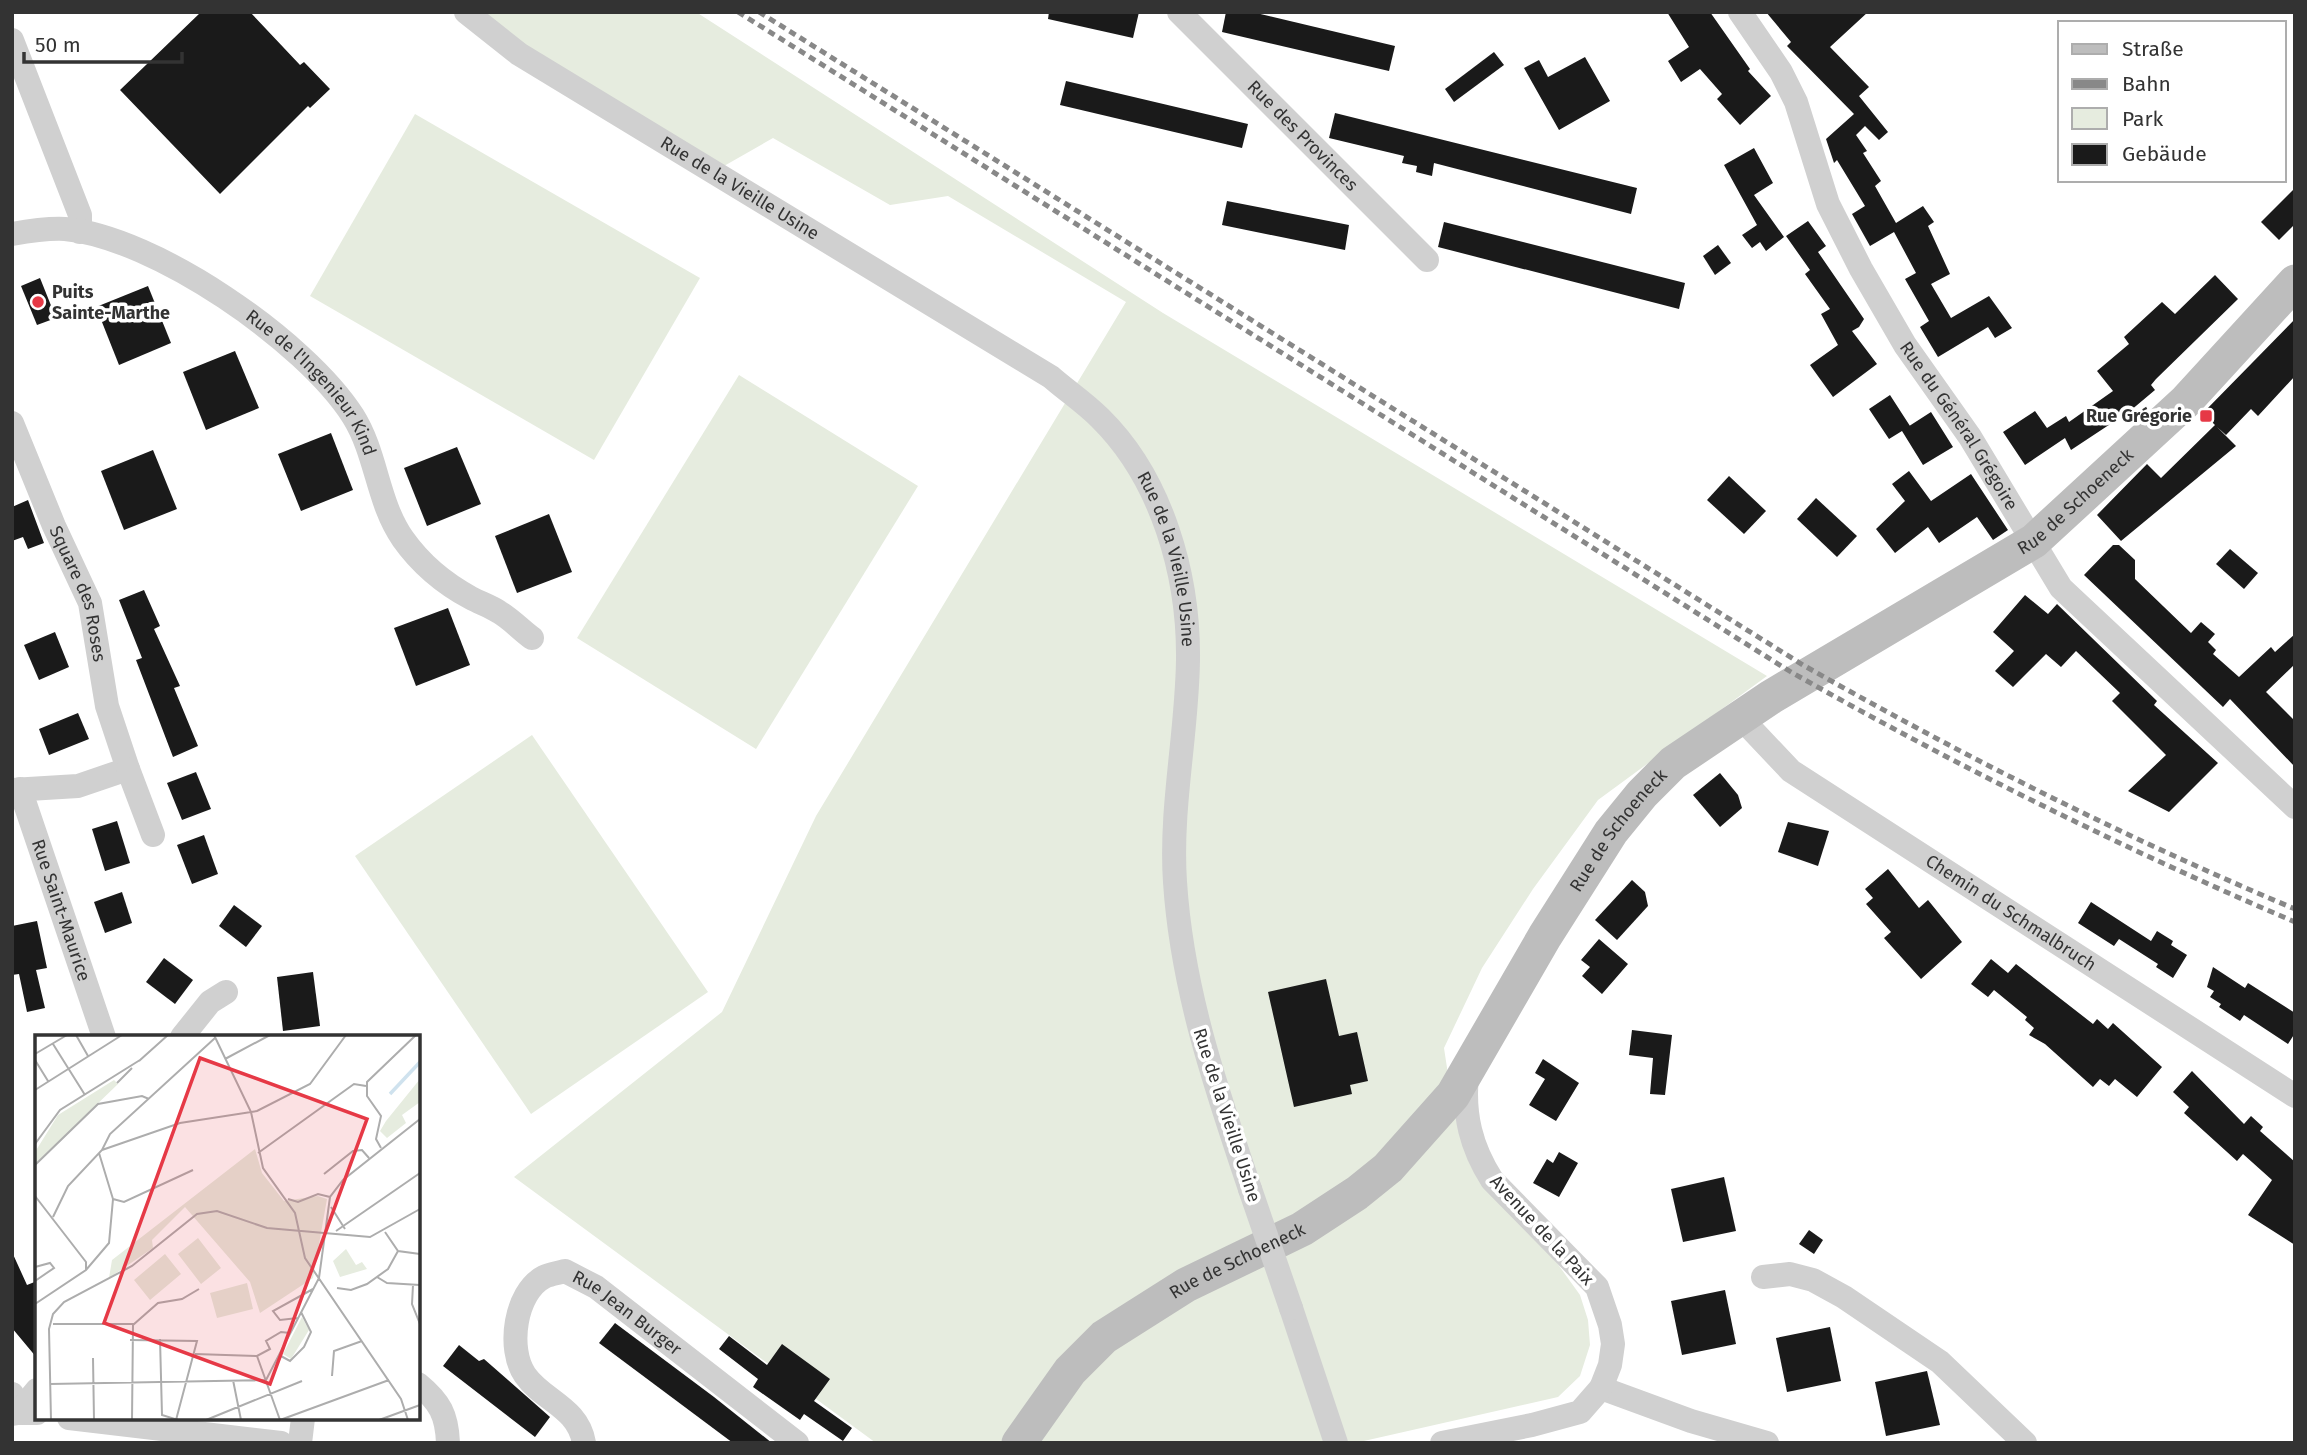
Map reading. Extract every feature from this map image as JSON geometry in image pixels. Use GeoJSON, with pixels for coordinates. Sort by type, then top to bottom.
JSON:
{"type":"FeatureCollection","features":[{"type":"Feature","properties":{"kind":"main road","name":"Rue de Schoeneck"},"geometry":{"type":"LineString","coordinates":[[1018,1443],[1070,1371],[1104,1337],[1186,1285],[1302,1229],[1357,1193],[1388,1168],[1453,1095],[1545,936],[1611,832],[1642,794],[1673,763],[1740,717],[2034,541],[2186,401],[2295,282]]}},
{"type":"Feature","properties":{"kind":"street","name":"Rue de la Vieille Usine"},"geometry":{"type":"LineString","coordinates":[[467,12],[519,54],[1051,377],[1100,418],[1123,445],[1142,475],[1164,520],[1177,561],[1187,623],[1185,712],[1174,822],[1180,940],[1189,993],[1211,1078],[1336,1443]]}},
{"type":"Feature","properties":{"kind":"street","name":"Rue des Provinces"},"geometry":{"type":"LineString","coordinates":[[1178,12],[1427,260]]}},
{"type":"Feature","properties":{"kind":"street","name":"Rue du Général Grégoire"},"geometry":{"type":"LineString","coordinates":[[1740,12],[1781,72],[1796,102],[1828,204],[1861,269],[1905,345],[1970,437],[2034,541],[2039,555],[2061,587],[2295,807]]}},
{"type":"Feature","properties":{"kind":"street"},"geometry":{"type":"LineString","coordinates":[[12,40],[80,215],[80,232]]}},
{"type":"Feature","properties":{"kind":"street","name":"Rue de l'Ingenieur Kind"},"geometry":{"type":"LineString","coordinates":[[12,234],[41,230],[80,232],[122,243],[193,278],[306,362],[354,418],[362,433],[381,494],[403,539],[443,580],[498,611],[532,638]]}},
{"type":"Feature","properties":{"kind":"street","name":"Square des Roses"},"geometry":{"type":"LineString","coordinates":[[12,423],[23,482],[90,603],[107,705],[153,835]]}},
{"type":"Feature","properties":{"kind":"street","name":"Chemin du Schmalbruch"},"geometry":{"type":"LineString","coordinates":[[1740,717],[1791,771],[2295,1096]]}},
{"type":"Feature","properties":{"kind":"street"},"geometry":{"type":"LineString","coordinates":[[16,790],[78,786],[128,769]]}},
{"type":"Feature","properties":{"kind":"street","name":"Rue Saint-Maurice"},"geometry":{"type":"LineString","coordinates":[[16,790],[103,1035]]}},
{"type":"Feature","properties":{"kind":"street"},"geometry":{"type":"LineString","coordinates":[[184,1035],[210,1002],[226,992]]}},
{"type":"Feature","properties":{"kind":"street","name":"Avenue de la Paix"},"geometry":{"type":"LineString","coordinates":[[1442,1443],[1525,1434],[1580,1412],[1601,1388],[1610,1365],[1613,1344],[1610,1325],[1597,1287],[1492,1180],[1479,1159],[1466,1113],[1468,1071]]}},
{"type":"Feature","properties":{"kind":"street","name":"Rue Jean Burger"},"geometry":{"type":"LineString","coordinates":[[584,1443],[582,1430],[571,1414],[525,1375],[516,1352],[521,1302],[543,1277],[565,1271],[596,1287],[797,1443]]}},
{"type":"Feature","properties":{"kind":"street"},"geometry":{"type":"LineString","coordinates":[[1763,1278],[1790,1274],[1813,1280],[1844,1297],[1940,1362],[2025,1443]]}},
{"type":"Feature","properties":{"kind":"street"},"geometry":{"type":"LineString","coordinates":[[420,1386],[431,1394],[447,1419],[448,1443]]}},
{"type":"Feature","properties":{"kind":"street"},"geometry":{"type":"LineString","coordinates":[[1601,1388],[1691,1421],[1767,1443]]}},
{"type":"Feature","properties":{"kind":"street"},"geometry":{"type":"LineString","coordinates":[[20,1409],[35,1392]]}},
{"type":"Feature","properties":{"kind":"street"},"geometry":{"type":"LineString","coordinates":[[85,1420],[281,1443]]}},
{"type":"Feature","properties":{"kind":"street"},"geometry":{"type":"LineString","coordinates":[[300,1443],[303,1420]]}},
{"type":"Feature","properties":{"kind":"green space"},"geometry":{"type":"Polygon","coordinates":[[[474,12],[696,12],[1163,313],[1767,676],[1598,800],[1533,889],[1482,968],[1444,1048],[1451,1094],[1580,1295],[1588,1320],[1590,1345],[1580,1376],[1558,1397],[1355,1443],[876,1443],[514,1177],[722,1012],[816,816],[1126,302],[948,196],[890,205],[773,138],[717,170],[474,12]]]}},
{"type":"Feature","properties":{"kind":"green space"},"geometry":{"type":"Polygon","coordinates":[[[415,114],[700,278],[594,460],[310,296],[415,114]]]}},
{"type":"Feature","properties":{"kind":"green space"},"geometry":{"type":"Polygon","coordinates":[[[739,375],[918,486],[756,749],[577,638],[739,375]]]}},
{"type":"Feature","properties":{"kind":"green space"},"geometry":{"type":"Polygon","coordinates":[[[532,735],[708,992],[531,1114],[355,856],[532,735]]]}},
{"type":"Feature","properties":{"kind":"building"},"geometry":{"type":"Polygon","coordinates":[[[201,12],[250,12],[300,65],[304,62],[330,89],[310,108],[308,106],[220,194],[120,90],[201,12]]]}},
{"type":"Feature","properties":{"kind":"building"},"geometry":{"type":"Polygon","coordinates":[[[1049,12],[1139,12],[1133,38],[1048,19],[1049,12]]]}},
{"type":"Feature","properties":{"kind":"building"},"geometry":{"type":"Polygon","coordinates":[[[1226,12],[1252,12],[1395,46],[1389,71],[1222,32],[1226,12]]]}},
{"type":"Feature","properties":{"kind":"building"},"geometry":{"type":"Polygon","coordinates":[[[1667,12],[1710,12],[1750,69],[1748,71],[1771,96],[1740,125],[1717,99],[1722,94],[1700,69],[1681,82],[1668,61],[1689,47],[1667,12]]]}},
{"type":"Feature","properties":{"kind":"building"},"geometry":{"type":"Polygon","coordinates":[[[1766,12],[1868,12],[1830,47],[1869,87],[1859,96],[1888,132],[1879,140],[1865,126],[1856,135],[1867,151],[1863,153],[1881,181],[1875,186],[1896,223],[1923,206],[1934,222],[1928,226],[1950,274],[1931,284],[1951,318],[1989,296],[2012,328],[1995,338],[1988,327],[1938,357],[1920,327],[1929,321],[1905,279],[1916,273],[1894,232],[1870,246],[1852,214],[1865,206],[1837,160],[1834,163],[1826,139],[1854,114],[1787,46],[1791,42],[1766,12]]]}},
{"type":"Feature","properties":{"kind":"building"},"geometry":{"type":"Polygon","coordinates":[[[1494,52],[1504,65],[1454,102],[1445,89],[1494,52]]]}},
{"type":"Feature","properties":{"kind":"building"},"geometry":{"type":"Polygon","coordinates":[[[1585,57],[1610,101],[1559,130],[1524,68],[1539,60],[1548,77],[1585,57]]]}},
{"type":"Feature","properties":{"kind":"building"},"geometry":{"type":"Polygon","coordinates":[[[1066,81],[1248,124],[1242,148],[1060,105],[1066,81]]]}},
{"type":"Feature","properties":{"kind":"building"},"geometry":{"type":"Polygon","coordinates":[[[1335,113],[1637,188],[1631,214],[1434,163],[1432,176],[1416,172],[1417,166],[1402,163],[1404,156],[1329,138],[1335,113]]]}},
{"type":"Feature","properties":{"kind":"building"},"geometry":{"type":"Polygon","coordinates":[[[1754,148],[1773,183],[1754,195],[1784,237],[1766,251],[1760,242],[1752,248],[1742,235],[1757,225],[1724,165],[1754,148]]]}},
{"type":"Feature","properties":{"kind":"building"},"geometry":{"type":"Polygon","coordinates":[[[2295,188],[2295,224],[2279,240],[2261,222],[2295,188]]]}},
{"type":"Feature","properties":{"kind":"building"},"geometry":{"type":"Polygon","coordinates":[[[1227,201],[1349,225],[1345,250],[1222,225],[1227,201]]]}},
{"type":"Feature","properties":{"kind":"building"},"geometry":{"type":"Polygon","coordinates":[[[1808,221],[1826,246],[1818,252],[1864,319],[1859,327],[1852,331],[1877,364],[1833,397],[1810,365],[1838,345],[1821,314],[1830,309],[1805,274],[1810,270],[1786,236],[1808,221]]]}},
{"type":"Feature","properties":{"kind":"building"},"geometry":{"type":"Polygon","coordinates":[[[1444,222],[1685,283],[1679,309],[1438,247],[1444,222]]]}},
{"type":"Feature","properties":{"kind":"building"},"geometry":{"type":"Polygon","coordinates":[[[1718,245],[1731,263],[1715,275],[1703,256],[1718,245]]]}},
{"type":"Feature","properties":{"kind":"building"},"geometry":{"type":"Polygon","coordinates":[[[2215,275],[2238,299],[2156,379],[2151,385],[2155,390],[2130,411],[2071,450],[2065,438],[2025,465],[2003,432],[2035,411],[2047,428],[2066,416],[2069,422],[2113,391],[2097,371],[2129,344],[2124,337],[2162,302],[2175,314],[2215,275]]]}},
{"type":"Feature","properties":{"kind":"building","name":"Puits Sainte-Marthe"},"geometry":{"type":"Polygon","coordinates":[[[40,278],[56,318],[37,325],[21,286],[40,278]]]}},
{"type":"Feature","properties":{"kind":"building"},"geometry":{"type":"Polygon","coordinates":[[[148,286],[171,343],[119,365],[96,307],[148,286]]]}},
{"type":"Feature","properties":{"kind":"building"},"geometry":{"type":"Polygon","coordinates":[[[2295,319],[2295,376],[2258,416],[2251,409],[2226,435],[2217,427],[2236,446],[2121,541],[2097,515],[2147,464],[2161,478],[2215,425],[2203,413],[2295,319]]]}},
{"type":"Feature","properties":{"kind":"building"},"geometry":{"type":"Polygon","coordinates":[[[235,351],[259,408],[206,430],[183,372],[235,351]]]}},
{"type":"Feature","properties":{"kind":"building"},"geometry":{"type":"Polygon","coordinates":[[[1890,395],[1910,426],[1931,412],[1953,447],[1923,465],[1902,431],[1889,439],[1869,409],[1890,395]]]}},
{"type":"Feature","properties":{"kind":"building"},"geometry":{"type":"Polygon","coordinates":[[[331,433],[353,490],[301,511],[278,454],[331,433]]]}},
{"type":"Feature","properties":{"kind":"building"},"geometry":{"type":"Polygon","coordinates":[[[457,447],[481,504],[427,526],[404,468],[457,447]]]}},
{"type":"Feature","properties":{"kind":"building"},"geometry":{"type":"Polygon","coordinates":[[[153,450],[177,509],[124,530],[101,471],[153,450]]]}},
{"type":"Feature","properties":{"kind":"building"},"geometry":{"type":"Polygon","coordinates":[[[1909,471],[1931,501],[1971,474],[2008,530],[1993,540],[1977,517],[1939,543],[1928,527],[1895,553],[1876,529],[1905,501],[1892,484],[1909,471]]]}},
{"type":"Feature","properties":{"kind":"building"},"geometry":{"type":"Polygon","coordinates":[[[1729,476],[1766,511],[1744,534],[1707,500],[1729,476]]]}},
{"type":"Feature","properties":{"kind":"building"},"geometry":{"type":"Polygon","coordinates":[[[1816,498],[1857,536],[1837,557],[1797,519],[1816,498]]]}},
{"type":"Feature","properties":{"kind":"building"},"geometry":{"type":"Polygon","coordinates":[[[28,500],[44,543],[28,549],[23,537],[12,541],[12,507],[28,500]]]}},
{"type":"Feature","properties":{"kind":"building"},"geometry":{"type":"Polygon","coordinates":[[[549,514],[572,572],[517,593],[495,536],[549,514]]]}},
{"type":"Feature","properties":{"kind":"building"},"geometry":{"type":"Polygon","coordinates":[[[2113,545],[2119,545],[2135,560],[2135,579],[2191,633],[2201,622],[2215,634],[2208,642],[2216,650],[2213,654],[2239,677],[2271,647],[2275,652],[2295,634],[2295,664],[2266,692],[2295,721],[2295,767],[2230,699],[2223,707],[2084,575],[2113,545]]]}},
{"type":"Feature","properties":{"kind":"building"},"geometry":{"type":"Polygon","coordinates":[[[2230,549],[2258,573],[2244,589],[2216,564],[2230,549]]]}},
{"type":"Feature","properties":{"kind":"building"},"geometry":{"type":"Polygon","coordinates":[[[144,590],[160,626],[154,629],[180,686],[174,688],[198,746],[173,757],[136,660],[142,658],[119,600],[144,590]]]}},
{"type":"Feature","properties":{"kind":"building"},"geometry":{"type":"Polygon","coordinates":[[[2025,595],[2048,614],[2057,604],[2157,701],[2154,705],[2218,763],[2169,812],[2128,791],[2166,755],[2112,701],[2120,693],[2076,651],[2061,667],[2046,654],[2013,687],[1995,671],[2014,651],[1993,632],[2025,595]]]}},
{"type":"Feature","properties":{"kind":"building"},"geometry":{"type":"Polygon","coordinates":[[[448,608],[470,665],[416,686],[394,628],[448,608]]]}},
{"type":"Feature","properties":{"kind":"building"},"geometry":{"type":"Polygon","coordinates":[[[55,632],[69,667],[39,680],[24,645],[55,632]]]}},
{"type":"Feature","properties":{"kind":"building"},"geometry":{"type":"Polygon","coordinates":[[[78,713],[89,739],[49,755],[39,729],[78,713]]]}},
{"type":"Feature","properties":{"kind":"building"},"geometry":{"type":"Polygon","coordinates":[[[196,772],[211,809],[182,820],[167,783],[196,772]]]}},
{"type":"Feature","properties":{"kind":"building"},"geometry":{"type":"Polygon","coordinates":[[[1720,773],[1738,795],[1742,808],[1720,827],[1693,795],[1720,773]]]}},
{"type":"Feature","properties":{"kind":"building"},"geometry":{"type":"Polygon","coordinates":[[[117,821],[130,863],[105,871],[92,829],[117,821]]]}},
{"type":"Feature","properties":{"kind":"building"},"geometry":{"type":"Polygon","coordinates":[[[1788,822],[1829,831],[1818,866],[1778,852],[1788,822]]]}},
{"type":"Feature","properties":{"kind":"building"},"geometry":{"type":"Polygon","coordinates":[[[204,835],[218,874],[192,884],[177,845],[204,835]]]}},
{"type":"Feature","properties":{"kind":"building"},"geometry":{"type":"Polygon","coordinates":[[[1888,869],[1919,908],[1928,900],[1962,942],[1921,979],[1884,938],[1891,932],[1866,904],[1873,898],[1865,889],[1888,869]]]}},
{"type":"Feature","properties":{"kind":"building"},"geometry":{"type":"Polygon","coordinates":[[[1632,880],[1645,892],[1648,906],[1617,940],[1595,920],[1632,880]]]}},
{"type":"Feature","properties":{"kind":"building"},"geometry":{"type":"Polygon","coordinates":[[[122,892],[132,923],[105,933],[94,902],[122,892]]]}},
{"type":"Feature","properties":{"kind":"building"},"geometry":{"type":"Polygon","coordinates":[[[2091,902],[2151,941],[2157,931],[2173,941],[2171,945],[2187,955],[2173,978],[2156,967],[2158,964],[2119,939],[2114,946],[2078,923],[2091,902]]]}},
{"type":"Feature","properties":{"kind":"building"},"geometry":{"type":"Polygon","coordinates":[[[234,905],[262,926],[246,947],[219,926],[234,905]]]}},
{"type":"Feature","properties":{"kind":"building"},"geometry":{"type":"Polygon","coordinates":[[[37,921],[47,968],[36,970],[45,1008],[27,1012],[19,974],[12,975],[12,926],[37,921]]]}},
{"type":"Feature","properties":{"kind":"building"},"geometry":{"type":"Polygon","coordinates":[[[1599,939],[1628,964],[1602,994],[1582,976],[1590,967],[1581,960],[1599,939]]]}},
{"type":"Feature","properties":{"kind":"building"},"geometry":{"type":"Polygon","coordinates":[[[164,958],[193,980],[175,1004],[146,982],[164,958]]]}},
{"type":"Feature","properties":{"kind":"building"},"geometry":{"type":"Polygon","coordinates":[[[1991,959],[2008,973],[2016,964],[2093,1024],[2097,1019],[2108,1029],[2113,1023],[2162,1067],[2137,1097],[2115,1079],[2109,1086],[2100,1079],[2093,1087],[2045,1044],[2029,1035],[2034,1028],[2025,1020],[2027,1017],[1994,990],[1988,997],[1971,984],[1991,959]]]}},
{"type":"Feature","properties":{"kind":"building"},"geometry":{"type":"Polygon","coordinates":[[[2213,967],[2245,988],[2248,983],[2295,1013],[2295,1033],[2288,1044],[2244,1015],[2240,1021],[2219,1007],[2221,1004],[2210,997],[2214,991],[2207,987],[2213,967]]]}},
{"type":"Feature","properties":{"kind":"building"},"geometry":{"type":"Polygon","coordinates":[[[313,972],[320,1026],[283,1031],[277,977],[313,972]]]}},
{"type":"Feature","properties":{"kind":"building"},"geometry":{"type":"Polygon","coordinates":[[[1326,979],[1339,1036],[1357,1032],[1368,1081],[1350,1085],[1352,1094],[1294,1107],[1268,992],[1326,979]]]}},
{"type":"Feature","properties":{"kind":"building"},"geometry":{"type":"Polygon","coordinates":[[[1632,1030],[1672,1035],[1665,1095],[1650,1094],[1653,1058],[1629,1055],[1632,1030]]]}},
{"type":"Feature","properties":{"kind":"building"},"geometry":{"type":"Polygon","coordinates":[[[1543,1059],[1579,1083],[1556,1121],[1529,1105],[1545,1079],[1535,1073],[1543,1059]]]}},
{"type":"Feature","properties":{"kind":"building"},"geometry":{"type":"Polygon","coordinates":[[[2192,1071],[2244,1124],[2251,1116],[2263,1127],[2260,1131],[2295,1162],[2295,1245],[2248,1215],[2272,1180],[2243,1154],[2237,1161],[2184,1113],[2189,1107],[2173,1092],[2192,1071]]]}},
{"type":"Feature","properties":{"kind":"building"},"geometry":{"type":"Polygon","coordinates":[[[1559,1152],[1578,1163],[1559,1197],[1533,1183],[1547,1159],[1553,1163],[1559,1152]]]}},
{"type":"Feature","properties":{"kind":"building"},"geometry":{"type":"Polygon","coordinates":[[[1724,1177],[1736,1231],[1683,1242],[1671,1189],[1724,1177]]]}},
{"type":"Feature","properties":{"kind":"building"},"geometry":{"type":"Polygon","coordinates":[[[1809,1230],[1823,1240],[1814,1254],[1799,1244],[1809,1230]]]}},
{"type":"Feature","properties":{"kind":"building"},"geometry":{"type":"Polygon","coordinates":[[[12,1252],[27,1285],[35,1282],[35,1356],[12,1328],[12,1252]]]}},
{"type":"Feature","properties":{"kind":"building"},"geometry":{"type":"Polygon","coordinates":[[[1725,1290],[1736,1344],[1682,1355],[1671,1301],[1725,1290]]]}},
{"type":"Feature","properties":{"kind":"building"},"geometry":{"type":"Polygon","coordinates":[[[615,1323],[772,1443],[733,1443],[599,1343],[615,1323]]]}},
{"type":"Feature","properties":{"kind":"building"},"geometry":{"type":"Polygon","coordinates":[[[1830,1327],[1841,1381],[1787,1392],[1776,1338],[1830,1327]]]}},
{"type":"Feature","properties":{"kind":"building"},"geometry":{"type":"Polygon","coordinates":[[[729,1336],[767,1365],[782,1344],[830,1379],[814,1401],[852,1428],[843,1441],[804,1414],[800,1420],[753,1387],[758,1379],[719,1349],[729,1336]]]}},
{"type":"Feature","properties":{"kind":"building"},"geometry":{"type":"Polygon","coordinates":[[[459,1345],[479,1361],[484,1359],[550,1417],[535,1437],[443,1366],[459,1345]]]}},
{"type":"Feature","properties":{"kind":"building"},"geometry":{"type":"Polygon","coordinates":[[[1927,1371],[1940,1425],[1886,1436],[1875,1382],[1927,1371]]]}},
{"type":"Feature","properties":{"kind":"railway"},"geometry":{"type":"LineString","coordinates":[[738,12],[1791,672],[2040,804],[2166,865],[2295,922]]}},
{"type":"Feature","properties":{"kind":"railway"},"geometry":{"type":"LineString","coordinates":[[759,12],[1803,665],[1924,732],[2107,825],[2295,909]]}},
{"type":"Feature","properties":{"kind":"place","name":"Puits Sainte-Marthe"},"geometry":{"type":"Point","coordinates":[38,302]}},
{"type":"Feature","properties":{"kind":"place","name":"Rue Grégorie"},"geometry":{"type":"Point","coordinates":[2206,416]}}]}
